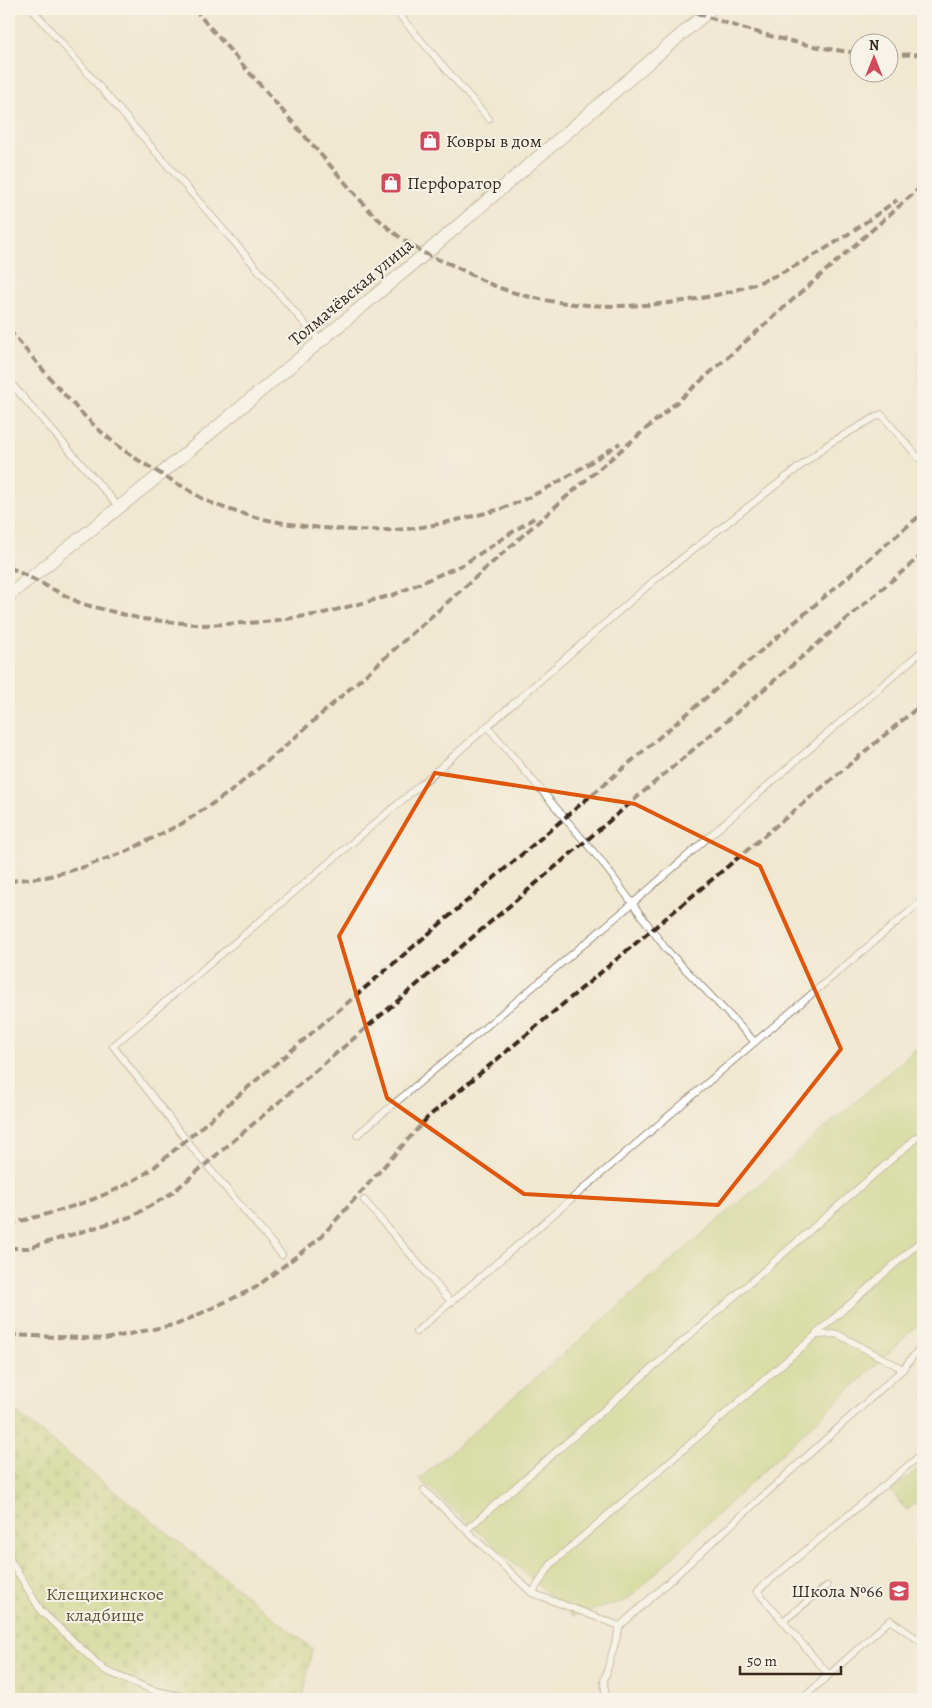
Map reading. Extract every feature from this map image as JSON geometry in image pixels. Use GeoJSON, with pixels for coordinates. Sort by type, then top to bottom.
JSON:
{"type":"FeatureCollection","features":[{"type":"Feature","properties":{"kind":"street","name":"Толмачёвская улица"},"geometry":{"type":"LineString","coordinates":[[9,596],[118,506],[161,474],[425,254],[711,9]]}},
{"type":"Feature","properties":{"kind":"lane"},"geometry":{"type":"LineString","coordinates":[[32,9],[320,341]]}},
{"type":"Feature","properties":{"kind":"lane"},"geometry":{"type":"LineString","coordinates":[[394,9],[489,119]]}},
{"type":"Feature","properties":{"kind":"lane"},"geometry":{"type":"LineString","coordinates":[[9,381],[118,506]]}},
{"type":"Feature","properties":{"kind":"lane"},"geometry":{"type":"LineString","coordinates":[[282,1255],[198,1155],[113,1046],[658,577],[830,443],[881,414],[923,463]]}},
{"type":"Feature","properties":{"kind":"lane"},"geometry":{"type":"LineString","coordinates":[[357,1135],[633,903],[923,650]]}},
{"type":"Feature","properties":{"kind":"lane"},"geometry":{"type":"LineString","coordinates":[[487,726],[602,862],[666,949],[756,1042]]}},
{"type":"Feature","properties":{"kind":"lane"},"geometry":{"type":"LineString","coordinates":[[416,1332],[923,900]]}},
{"type":"Feature","properties":{"kind":"lane"},"geometry":{"type":"LineString","coordinates":[[466,1530],[923,1132]]}},
{"type":"Feature","properties":{"kind":"lane"},"geometry":{"type":"LineString","coordinates":[[364,1200],[451,1302]]}},
{"type":"Feature","properties":{"kind":"lane"},"geometry":{"type":"LineString","coordinates":[[532,1593],[552,1562],[816,1335],[923,1239]]}},
{"type":"Feature","properties":{"kind":"lane"},"geometry":{"type":"LineString","coordinates":[[816,1335],[837,1334],[903,1369]]}},
{"type":"Feature","properties":{"kind":"lane"},"geometry":{"type":"LineString","coordinates":[[606,1699],[604,1681],[620,1626],[903,1369],[923,1344]]}},
{"type":"Feature","properties":{"kind":"lane"},"geometry":{"type":"LineString","coordinates":[[829,1675],[757,1591],[923,1452]]}},
{"type":"Feature","properties":{"kind":"lane"},"geometry":{"type":"LineString","coordinates":[[424,1490],[532,1593],[620,1626]]}},
{"type":"Feature","properties":{"kind":"lane"},"geometry":{"type":"LineString","coordinates":[[9,1558],[41,1611],[104,1670],[152,1690],[193,1699]]}},
{"type":"Feature","properties":{"kind":"lane"},"geometry":{"type":"LineString","coordinates":[[783,1621],[827,1586]]}},
{"type":"Feature","properties":{"kind":"lane"},"geometry":{"type":"LineString","coordinates":[[802,1699],[890,1620],[923,1643]]}},
{"type":"Feature","properties":{"kind":"highlighted area"},"geometry":{"type":"Polygon","coordinates":[[[435,773],[635,804],[760,866],[841,1049],[718,1205],[524,1194],[387,1098],[339,936],[435,773]]]}},
{"type":"Feature","properties":{"kind":"green space"},"geometry":{"type":"Polygon","coordinates":[[[923,1043],[923,1320],[627,1600],[573,1616],[419,1479],[923,1043]]]}},
{"type":"Feature","properties":{"kind":"green space","name":"Клещихинское кладбище"},"geometry":{"type":"Polygon","coordinates":[[[9,1407],[312,1648],[303,1699],[9,1699],[9,1407]]]}},
{"type":"Feature","properties":{"kind":"green space"},"geometry":{"type":"Polygon","coordinates":[[[923,1464],[923,1497],[907,1510],[891,1491],[923,1464]]]}},
{"type":"Feature","properties":{"kind":"railway"},"geometry":{"type":"LineString","coordinates":[[194,9],[382,223],[403,240],[426,254],[494,286],[538,299],[603,306],[637,305],[672,303],[736,290],[765,280],[800,263],[833,244],[897,200]]}},
{"type":"Feature","properties":{"kind":"railway"},"geometry":{"type":"LineString","coordinates":[[686,9],[794,42],[850,52]]}},
{"type":"Feature","properties":{"kind":"railway"},"geometry":{"type":"LineString","coordinates":[[900,55],[923,54]]}},
{"type":"Feature","properties":{"kind":"railway"},"geometry":{"type":"LineString","coordinates":[[9,881],[46,877],[84,867],[127,851],[183,823],[230,792],[283,748],[923,185]]}},
{"type":"Feature","properties":{"kind":"railway"},"geometry":{"type":"LineString","coordinates":[[9,330],[74,405],[124,450],[147,466],[207,501],[251,516],[274,521],[347,530],[393,530],[459,520],[497,510],[528,497],[576,471],[620,443]]}},
{"type":"Feature","properties":{"kind":"railway"},"geometry":{"type":"LineString","coordinates":[[9,1224],[83,1203],[118,1188],[152,1169],[923,513]]}},
{"type":"Feature","properties":{"kind":"railway"},"geometry":{"type":"LineString","coordinates":[[9,567],[82,604],[142,619],[205,625],[264,622],[320,614],[393,595],[464,564],[534,518]]}},
{"type":"Feature","properties":{"kind":"railway"},"geometry":{"type":"LineString","coordinates":[[9,1248],[28,1248],[133,1216],[172,1193],[923,554]]}},
{"type":"Feature","properties":{"kind":"railway"},"geometry":{"type":"LineString","coordinates":[[9,1335],[105,1339],[178,1324],[255,1288],[320,1238],[428,1117],[923,703]]}},
{"type":"Feature","properties":{"kind":"place","name":"Ковры в дом"},"geometry":{"type":"Point","coordinates":[430,141]}},
{"type":"Feature","properties":{"kind":"place","name":"Перфоратор"},"geometry":{"type":"Point","coordinates":[391,183]}},
{"type":"Feature","properties":{"kind":"place","name":"Школа №66"},"geometry":{"type":"Point","coordinates":[899,1591]}}]}
